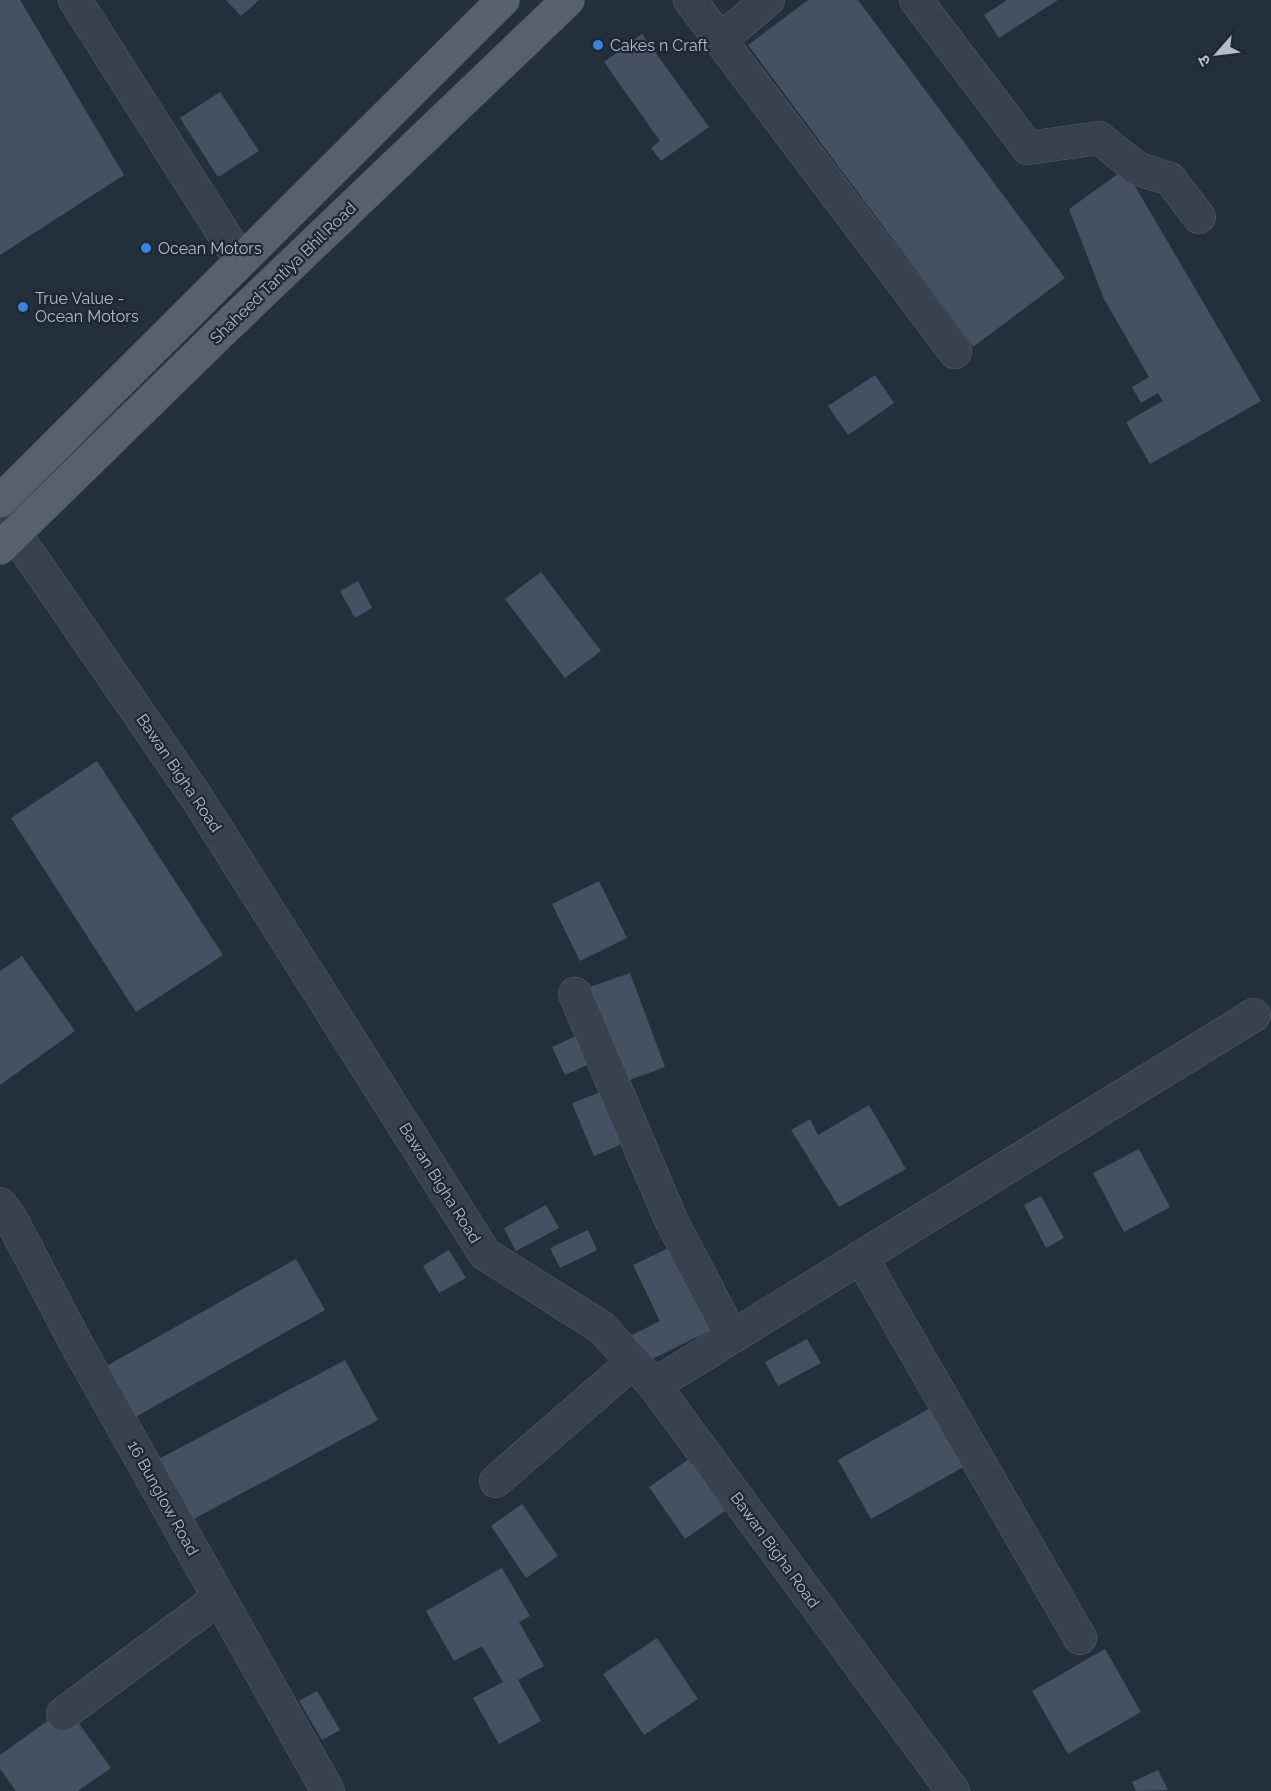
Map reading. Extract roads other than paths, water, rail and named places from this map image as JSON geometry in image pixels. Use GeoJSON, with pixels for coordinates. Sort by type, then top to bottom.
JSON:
{"type":"FeatureCollection","features":[{"type":"Feature","properties":{"kind":"main road"},"geometry":{"type":"LineString","coordinates":[[0,501],[503,0]]}},
{"type":"Feature","properties":{"kind":"main road","name":"Shaheed Tantiya Bhil Road"},"geometry":{"type":"LineString","coordinates":[[5,531],[245,309],[568,0]]}},
{"type":"Feature","properties":{"kind":"street"},"geometry":{"type":"LineString","coordinates":[[75,0],[241,261]]}},
{"type":"Feature","properties":{"kind":"street"},"geometry":{"type":"LineString","coordinates":[[690,0],[955,352]]}},
{"type":"Feature","properties":{"kind":"street"},"geometry":{"type":"LineString","coordinates":[[720,40],[768,0]]}},
{"type":"Feature","properties":{"kind":"street"},"geometry":{"type":"LineString","coordinates":[[916,0],[1028,148],[1099,138],[1138,170],[1170,179],[1199,217]]}},
{"type":"Feature","properties":{"kind":"street","name":"Bawan Bigha Road"},"geometry":{"type":"LineString","coordinates":[[5,531],[197,798],[485,1254],[601,1327],[644,1374],[952,1791]]}},
{"type":"Feature","properties":{"kind":"street"},"geometry":{"type":"LineString","coordinates":[[575,994],[672,1222],[732,1337]]}},
{"type":"Feature","properties":{"kind":"street"},"geometry":{"type":"LineString","coordinates":[[496,1481],[644,1374],[732,1337],[1254,1015]]}},
{"type":"Feature","properties":{"kind":"street","name":"16 Bunglow Road"},"geometry":{"type":"LineString","coordinates":[[0,1204],[328,1791]]}},
{"type":"Feature","properties":{"kind":"street"},"geometry":{"type":"LineString","coordinates":[[861,1257],[1080,1638]]}},
{"type":"Feature","properties":{"kind":"street"},"geometry":{"type":"LineString","coordinates":[[63,1714],[219,1598]]}},
{"type":"Feature","properties":{"kind":"place","name":"Cakes n Craft"},"geometry":{"type":"Point","coordinates":[598,45]}},
{"type":"Feature","properties":{"kind":"place","name":"Ocean Motors"},"geometry":{"type":"Point","coordinates":[146,248]}},
{"type":"Feature","properties":{"kind":"place","name":"True Value - Ocean Motors"},"geometry":{"type":"Point","coordinates":[23,307]}}]}
